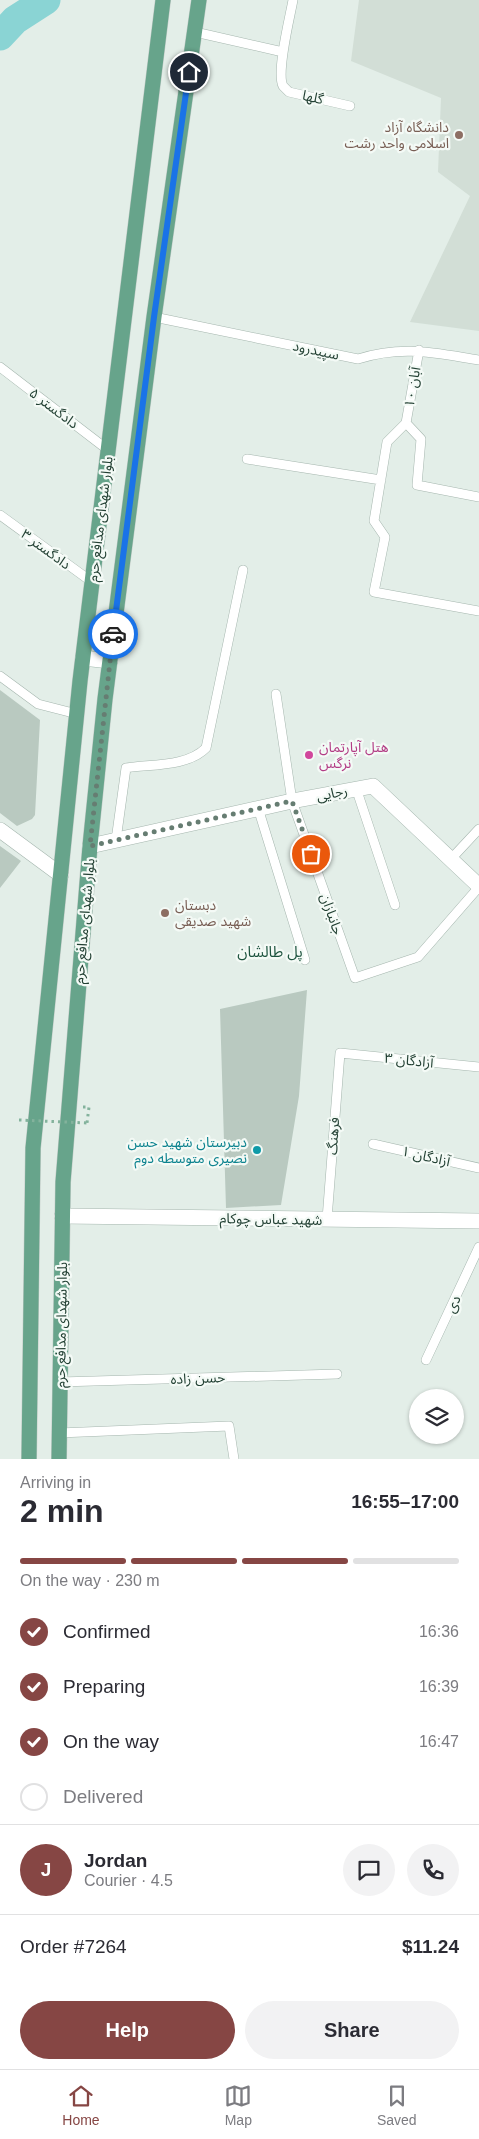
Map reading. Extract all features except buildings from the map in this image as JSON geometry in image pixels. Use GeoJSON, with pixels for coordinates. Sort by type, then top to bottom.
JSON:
{"type":"FeatureCollection","features":[{"type":"Feature","properties":{"kind":"main road","name":"بلوار شهدای مدافع حرم"},"geometry":{"type":"LineString","coordinates":[[29,1459],[33,1148],[83,658],[163,0]]}},
{"type":"Feature","properties":{"kind":"main road","name":"بلوار شهدای مدافع حرم"},"geometry":{"type":"LineString","coordinates":[[59,1459],[63,1182],[90,846],[110,661],[154,317],[199,0]]}},
{"type":"Feature","properties":{"kind":"street"},"geometry":{"type":"LineString","coordinates":[[83,658],[110,661]]}},
{"type":"Feature","properties":{"kind":"street","name":"رجایی"},"geometry":{"type":"LineString","coordinates":[[90,846],[258,808],[374,786],[479,887]]}},
{"type":"Feature","properties":{"kind":"street"},"geometry":{"type":"LineString","coordinates":[[0,830],[61,875]]}},
{"type":"Feature","properties":{"kind":"street","name":"شهید عباس چوکام"},"geometry":{"type":"LineString","coordinates":[[62,1216],[479,1221]]}},
{"type":"Feature","properties":{"kind":"lane","name":"گلها"},"geometry":{"type":"LineString","coordinates":[[293,0],[283,52],[282,80],[284,87],[289,92],[350,106]]}},
{"type":"Feature","properties":{"kind":"lane"},"geometry":{"type":"LineString","coordinates":[[195,32],[283,52]]}},
{"type":"Feature","properties":{"kind":"lane","name":"سپیدرود"},"geometry":{"type":"LineString","coordinates":[[154,317],[358,359],[376,353],[419,350],[479,360]]}},
{"type":"Feature","properties":{"kind":"lane","name":"آبان ۱۰"},"geometry":{"type":"LineString","coordinates":[[406,423],[419,350]]}},
{"type":"Feature","properties":{"kind":"lane","name":"دادگستر ۵"},"geometry":{"type":"LineString","coordinates":[[0,367],[108,450]]}},
{"type":"Feature","properties":{"kind":"lane"},"geometry":{"type":"LineString","coordinates":[[479,497],[417,485],[421,439],[406,423],[387,442],[374,521],[385,537],[374,592],[479,611]]}},
{"type":"Feature","properties":{"kind":"lane"},"geometry":{"type":"LineString","coordinates":[[247,459],[381,480]]}},
{"type":"Feature","properties":{"kind":"lane","name":"دادگستر ۳"},"geometry":{"type":"LineString","coordinates":[[0,515],[92,582]]}},
{"type":"Feature","properties":{"kind":"lane"},"geometry":{"type":"LineString","coordinates":[[116,840],[126,768],[187,760],[200,755],[206,748],[243,570]]}},
{"type":"Feature","properties":{"kind":"lane"},"geometry":{"type":"LineString","coordinates":[[0,676],[38,704],[77,714]]}},
{"type":"Feature","properties":{"kind":"lane","name":"جانبازان"},"geometry":{"type":"LineString","coordinates":[[276,694],[292,801],[355,978],[418,957],[479,887]]}},
{"type":"Feature","properties":{"kind":"lane"},"geometry":{"type":"LineString","coordinates":[[356,788],[395,905]]}},
{"type":"Feature","properties":{"kind":"lane"},"geometry":{"type":"LineString","coordinates":[[258,808],[305,960]]}},
{"type":"Feature","properties":{"kind":"lane"},"geometry":{"type":"LineString","coordinates":[[451,859],[479,829]]}},
{"type":"Feature","properties":{"kind":"lane","name":"آزادگان ۳"},"geometry":{"type":"LineString","coordinates":[[340,1053],[479,1067]]}},
{"type":"Feature","properties":{"kind":"lane","name":"فرهنگ"},"geometry":{"type":"LineString","coordinates":[[327,1219],[340,1053]]}},
{"type":"Feature","properties":{"kind":"lane","name":"آزادگان ۱"},"geometry":{"type":"LineString","coordinates":[[373,1144],[479,1168]]}},
{"type":"Feature","properties":{"kind":"lane","name":"دی"},"geometry":{"type":"LineString","coordinates":[[426,1360],[479,1247]]}},
{"type":"Feature","properties":{"kind":"lane","name":"حسن زاده"},"geometry":{"type":"LineString","coordinates":[[60,1382],[337,1374]]}},
{"type":"Feature","properties":{"kind":"lane"},"geometry":{"type":"LineString","coordinates":[[59,1433],[229,1426],[234,1459]]}},
{"type":"Feature","properties":{"kind":"path"},"geometry":{"type":"LineString","coordinates":[[19,1120],[87,1123],[89,1107]]}},
{"type":"Feature","properties":{"kind":"shaded area","name":"دانشگاه آزاد اسلامی واحد رشت"},"geometry":{"type":"Polygon","coordinates":[[[359,0],[479,0],[479,331],[410,322],[470,196],[438,172],[441,98],[351,61],[359,0]]]}},
{"type":"Feature","properties":{"kind":"waterway"},"geometry":{"type":"LineString","coordinates":[[0,36],[15,20],[46,0]]}},
{"type":"Feature","properties":{"kind":"way so far"},"geometry":{"type":"LineString","coordinates":[[113,634],[90,846],[292,801],[311,854]]}},
{"type":"Feature","properties":{"kind":"place","name":"دانشگاه آزاد اسلامی واحد رشت"},"geometry":{"type":"Point","coordinates":[459,135]}},
{"type":"Feature","properties":{"kind":"place","name":"هتل آپارتمان نرگس"},"geometry":{"type":"Point","coordinates":[309,755]}},
{"type":"Feature","properties":{"kind":"place","name":"دبستان شهید صدیقی"},"geometry":{"type":"Point","coordinates":[165,913]}},
{"type":"Feature","properties":{"kind":"place","name":"دبیرستان شهید حسن نصیری متوسطه دوم"},"geometry":{"type":"Point","coordinates":[257,1150]}},
{"type":"Feature","properties":{"kind":"district","name":"پل طالشان"},"geometry":{"type":"Point","coordinates":[270,951]}},
{"type":"Feature","properties":{"kind":"route"},"geometry":{"type":"LineString","coordinates":[[113,634],[154,317],[189,72]]}}]}
